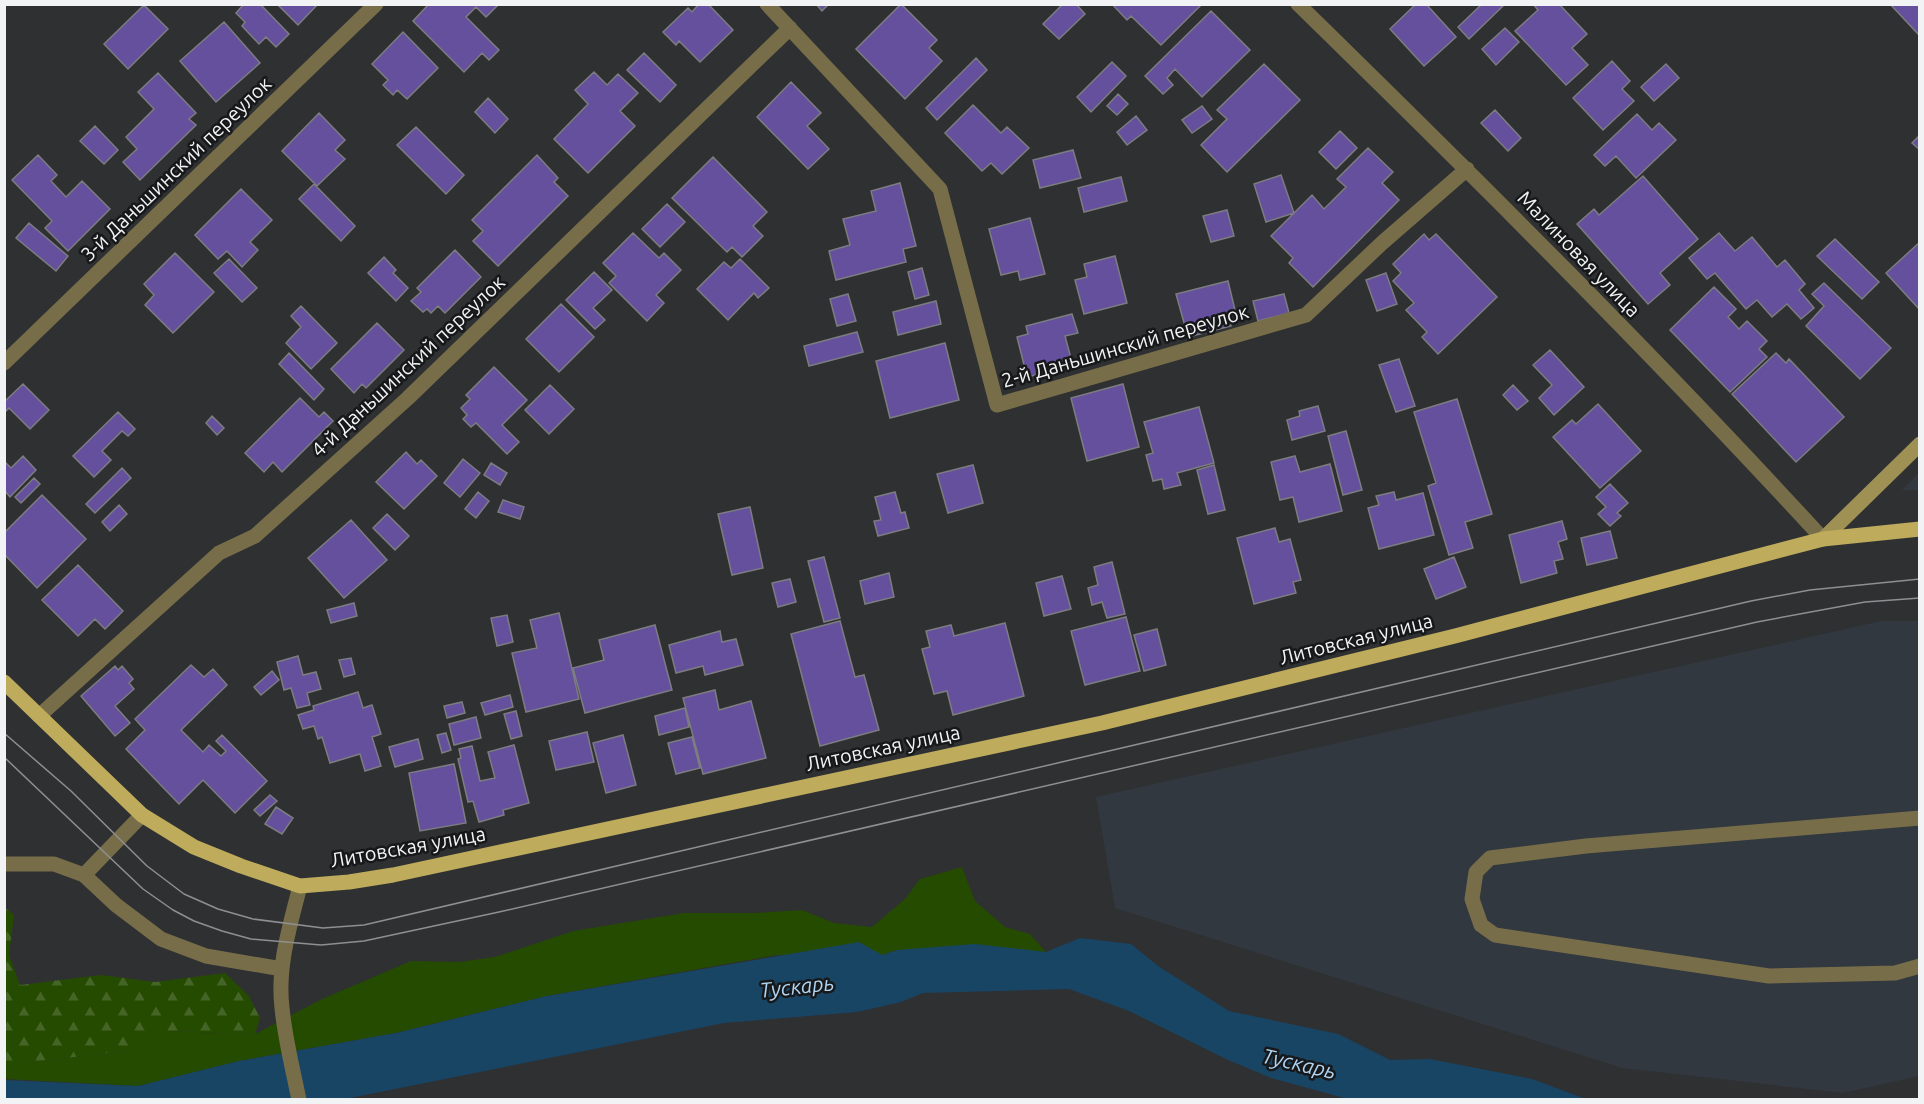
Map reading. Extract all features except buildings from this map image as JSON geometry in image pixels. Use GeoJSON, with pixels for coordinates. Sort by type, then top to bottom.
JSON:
{"type":"FeatureCollection","features":[{"type":"Feature","properties":{"kind":"main road","name":"Литовская улица"},"geometry":{"type":"LineString","coordinates":[[4,682],[142,815],[194,847],[300,886],[349,882],[405,872],[1102,723],[1455,636],[1823,539],[1920,529]]}},
{"type":"Feature","properties":{"kind":"street","name":"3-й Даньшинский переулок"},"geometry":{"type":"LineString","coordinates":[[4,363],[376,4]]}},
{"type":"Feature","properties":{"kind":"street","name":"2-й Даньшинский переулок"},"geometry":{"type":"LineString","coordinates":[[767,4],[940,189],[997,405],[1306,315],[1382,243],[1467,169]]}},
{"type":"Feature","properties":{"kind":"street","name":"Малиновая улица"},"geometry":{"type":"LineString","coordinates":[[1298,4],[1467,169],[1731,438],[1823,539]]}},
{"type":"Feature","properties":{"kind":"street","name":"4-й Даньшинский переулок"},"geometry":{"type":"LineString","coordinates":[[39,716],[219,553],[255,536],[408,398],[790,28]]}},
{"type":"Feature","properties":{"kind":"street"},"geometry":{"type":"LineString","coordinates":[[1823,539],[1916,450]]}},
{"type":"Feature","properties":{"kind":"street"},"geometry":{"type":"LineString","coordinates":[[84,875],[142,815]]}},
{"type":"Feature","properties":{"kind":"street"},"geometry":{"type":"LineString","coordinates":[[1920,818],[1586,846],[1490,858],[1476,872],[1472,899],[1481,925],[1495,935],[1655,959],[1769,976],[1895,973],[1920,966]]}},
{"type":"Feature","properties":{"kind":"street"},"geometry":{"type":"LineString","coordinates":[[4,864],[54,864],[84,875],[116,905],[161,939],[206,956],[282,969]]}},
{"type":"Feature","properties":{"kind":"street"},"geometry":{"type":"LineString","coordinates":[[299,1100],[281,1008],[285,943],[300,886]]}},
{"type":"Feature","properties":{"kind":"shaded area"},"geometry":{"type":"Polygon","coordinates":[[[1919,473],[1919,490],[1902,490],[1919,473]]]}},
{"type":"Feature","properties":{"kind":"shaded area"},"geometry":{"type":"Polygon","coordinates":[[[1881,621],[1919,621],[1919,1076],[1843,1093],[1622,1068],[1115,908],[1096,797],[1881,621]]]}},
{"type":"Feature","properties":{"kind":"green space"},"geometry":{"type":"Polygon","coordinates":[[[962,867],[975,901],[1005,927],[1030,934],[1046,952],[897,950],[882,955],[776,955],[547,996],[396,1033],[239,1061],[138,1086],[5,1079],[4,1065],[126,1051],[167,1031],[255,1034],[322,999],[411,961],[459,962],[495,957],[573,931],[684,913],[802,910],[834,923],[872,927],[905,899],[920,879],[962,867]]]}},
{"type":"Feature","properties":{"kind":"green space"},"geometry":{"type":"Polygon","coordinates":[[[4,907],[14,915],[9,955],[20,985],[101,975],[155,982],[225,973],[249,996],[260,1018],[255,1034],[167,1031],[126,1051],[5,1065],[4,907]]]}},
{"type":"Feature","properties":{"kind":"water","name":"Тускарь"},"geometry":{"type":"Polygon","coordinates":[[[1080,938],[1131,944],[1158,966],[1229,1011],[1338,1034],[1390,1060],[1430,1059],[1532,1079],[1586,1099],[1348,1099],[1271,1078],[1226,1059],[1129,1011],[1069,989],[923,993],[901,1002],[857,1012],[724,1023],[345,1099],[5,1099],[4,1080],[138,1086],[239,1061],[396,1033],[547,996],[859,942],[882,955],[897,950],[975,944],[1046,952],[1080,938]]]}},
{"type":"Feature","properties":{"kind":"tram line"},"geometry":{"type":"LineString","coordinates":[[4,733],[71,791],[147,866],[184,894],[218,909],[253,919],[323,928],[364,925],[1751,601],[1810,590],[1920,579]]}},
{"type":"Feature","properties":{"kind":"tram line"},"geometry":{"type":"LineString","coordinates":[[4,757],[143,889],[173,910],[194,921],[251,939],[321,945],[364,941],[499,912],[1757,622],[1865,602],[1920,598]]}}]}
